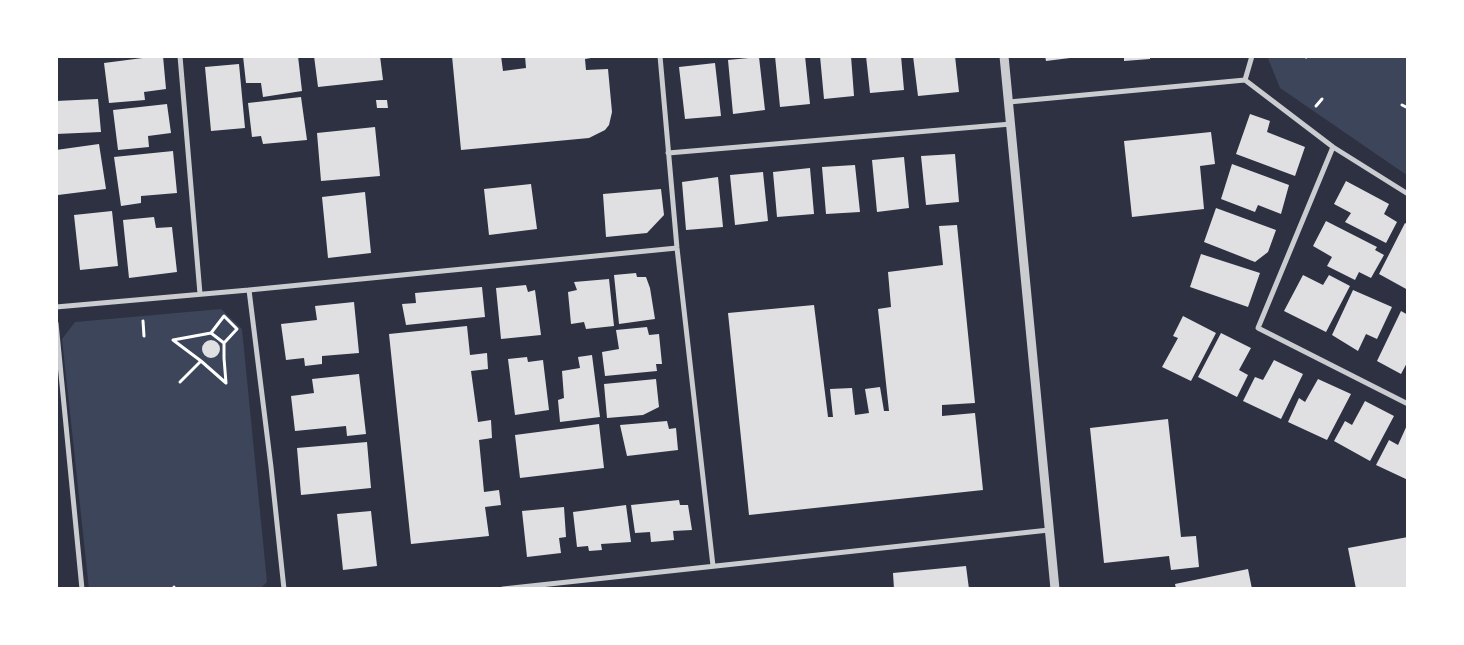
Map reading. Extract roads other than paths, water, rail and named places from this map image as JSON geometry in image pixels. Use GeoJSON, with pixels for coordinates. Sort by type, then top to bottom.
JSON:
{"type":"FeatureCollection","features":[{"type":"Feature","properties":{"kind":"street"},"geometry":{"type":"LineString","coordinates":[[180,56],[200,294]]}},
{"type":"Feature","properties":{"kind":"street"},"geometry":{"type":"LineString","coordinates":[[660,56],[677,248],[713,566]]}},
{"type":"Feature","properties":{"kind":"street"},"geometry":{"type":"LineString","coordinates":[[1004,56],[1055,589]]}},
{"type":"Feature","properties":{"kind":"street"},"geometry":{"type":"LineString","coordinates":[[1245,80],[1252,56]]}},
{"type":"Feature","properties":{"kind":"street"},"geometry":{"type":"LineString","coordinates":[[1009,102],[1245,80],[1333,147],[1408,194]]}},
{"type":"Feature","properties":{"kind":"street"},"geometry":{"type":"LineString","coordinates":[[668,153],[1011,124]]}},
{"type":"Feature","properties":{"kind":"street"},"geometry":{"type":"LineString","coordinates":[[1333,147],[1258,328],[1408,404]]}},
{"type":"Feature","properties":{"kind":"street"},"geometry":{"type":"LineString","coordinates":[[56,307],[677,248]]}},
{"type":"Feature","properties":{"kind":"street"},"geometry":{"type":"LineString","coordinates":[[250,290],[284,589]]}},
{"type":"Feature","properties":{"kind":"street"},"geometry":{"type":"LineString","coordinates":[[56,323],[82,589]]}},
{"type":"Feature","properties":{"kind":"street"},"geometry":{"type":"LineString","coordinates":[[503,589],[1049,530]]}}]}
